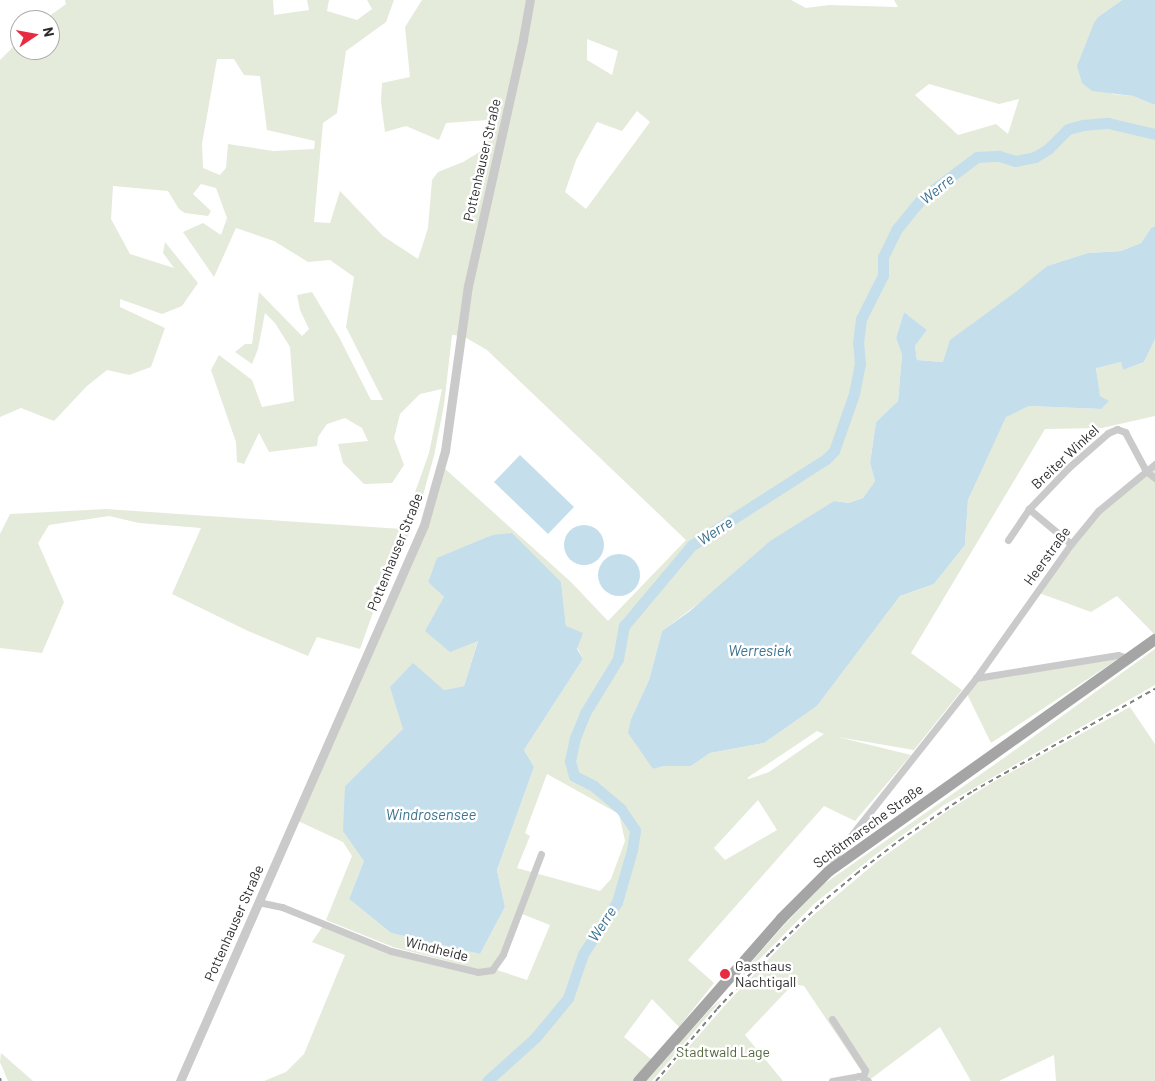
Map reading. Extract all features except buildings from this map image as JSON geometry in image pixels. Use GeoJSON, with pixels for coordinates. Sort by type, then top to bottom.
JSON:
{"type":"FeatureCollection","features":[{"type":"Feature","properties":{"kind":"main road","name":"Schötmarsche Straße"},"geometry":{"type":"LineString","coordinates":[[638,1081],[781,918],[828,871],[1155,639]]}},
{"type":"Feature","properties":{"kind":"street","name":"Pottenhauser Straße"},"geometry":{"type":"LineString","coordinates":[[180,1081],[424,525],[436,487],[452,409],[468,286],[524,39],[530,0]]}},
{"type":"Feature","properties":{"kind":"street","name":"Breiter Winkel"},"geometry":{"type":"LineString","coordinates":[[1008,540],[1029,509],[1068,468],[1108,433],[1117,429],[1126,432],[1146,471],[1155,478]]}},
{"type":"Feature","properties":{"kind":"street","name":"Heerstraße"},"geometry":{"type":"LineString","coordinates":[[828,871],[831,861],[837,853],[976,678],[1071,544],[1098,511],[1155,464]]}},
{"type":"Feature","properties":{"kind":"street","name":"Breiter Winkel"},"geometry":{"type":"LineString","coordinates":[[1029,509],[1071,544]]}},
{"type":"Feature","properties":{"kind":"street"},"geometry":{"type":"LineString","coordinates":[[976,678],[1118,655],[1128,658]]}},
{"type":"Feature","properties":{"kind":"street","name":"Windheide"},"geometry":{"type":"LineString","coordinates":[[258,902],[282,907],[391,951],[478,972],[492,970],[503,954],[540,854]]}},
{"type":"Feature","properties":{"kind":"street"},"geometry":{"type":"LineString","coordinates":[[832,1019],[865,1070],[865,1079],[832,1081]]}},
{"type":"Feature","properties":{"kind":"green space"},"geometry":{"type":"Polygon","coordinates":[[[65,0],[273,0],[274,15],[309,10],[307,0],[329,0],[327,11],[357,20],[372,9],[367,0],[394,0],[386,22],[346,51],[337,113],[323,123],[314,222],[330,223],[340,191],[383,236],[418,259],[428,228],[432,180],[438,172],[463,162],[483,150],[488,120],[446,123],[439,140],[406,126],[385,132],[381,102],[382,83],[410,77],[405,27],[422,0],[791,0],[806,8],[829,5],[898,7],[894,0],[1122,0],[1098,17],[1089,39],[1112,94],[1133,96],[1155,105],[1155,226],[1151,228],[1141,243],[1121,251],[1088,253],[1047,266],[943,362],[917,360],[915,346],[927,330],[904,312],[896,338],[902,355],[898,401],[876,422],[870,463],[875,481],[863,498],[849,503],[834,501],[662,631],[649,680],[631,719],[653,769],[664,766],[691,766],[710,753],[764,743],[817,706],[900,596],[934,584],[965,545],[968,500],[1006,416],[1029,406],[1101,409],[1096,367],[1121,362],[1123,370],[1144,362],[1155,339],[1155,416],[1102,428],[1045,429],[911,653],[962,690],[914,750],[838,737],[911,755],[855,821],[824,806],[688,960],[714,983],[679,1027],[652,999],[624,1037],[651,1059],[633,1081],[264,1081],[286,1072],[304,1054],[345,955],[312,942],[323,926],[391,955],[463,972],[463,965],[393,947],[326,920],[352,856],[343,842],[296,820],[417,553],[443,467],[571,582],[608,621],[686,540],[487,350],[463,336],[452,335],[444,405],[434,456],[420,506],[405,544],[391,562],[360,649],[317,637],[308,656],[248,631],[172,594],[201,528],[139,523],[109,516],[49,525],[38,543],[64,602],[42,653],[0,648],[0,534],[10,514],[106,509],[402,529],[429,453],[442,389],[420,394],[400,414],[394,438],[404,465],[392,483],[364,484],[343,463],[338,444],[368,441],[362,428],[345,418],[327,424],[318,437],[317,446],[269,452],[259,433],[244,464],[237,462],[236,442],[211,370],[219,355],[252,380],[262,407],[294,401],[290,347],[275,323],[265,313],[258,349],[252,364],[235,352],[245,344],[252,344],[259,292],[302,336],[309,329],[300,310],[297,295],[312,292],[339,337],[371,400],[383,400],[346,327],[354,277],[330,260],[308,262],[274,241],[236,228],[214,277],[183,232],[203,223],[221,235],[227,218],[216,188],[201,184],[193,194],[211,211],[208,216],[185,213],[179,209],[168,191],[113,186],[111,219],[130,254],[174,268],[163,253],[165,242],[198,283],[182,306],[162,314],[120,299],[120,307],[165,328],[151,367],[129,375],[107,370],[87,386],[54,421],[21,408],[0,417],[0,60],[10,50],[10,60],[60,60],[60,10],[58,10],[66,4],[65,0]],[[587,39],[587,60],[612,75],[618,51],[587,39]],[[217,59],[202,144],[203,168],[220,175],[226,168],[228,144],[273,151],[314,149],[315,141],[267,130],[260,76],[244,75],[234,59],[217,59]],[[929,84],[915,95],[958,135],[996,124],[1008,134],[1019,99],[999,104],[929,84]],[[637,111],[622,131],[597,122],[576,160],[565,192],[586,209],[650,122],[637,111]],[[492,535],[437,559],[428,582],[444,597],[478,640],[464,686],[444,690],[345,786],[364,861],[349,899],[391,933],[480,954],[505,907],[497,870],[534,767],[524,750],[583,659],[566,626],[561,582],[492,535]],[[817,731],[747,778],[769,772],[824,734],[817,731]],[[547,774],[525,833],[530,836],[517,868],[600,891],[611,879],[625,841],[619,814],[547,774]],[[758,800],[714,848],[725,860],[777,830],[758,800]],[[522,914],[508,950],[497,970],[527,980],[550,925],[522,914]]]}},
{"type":"Feature","properties":{"kind":"green space"},"geometry":{"type":"Polygon","coordinates":[[[1155,468],[1155,635],[1117,596],[1091,612],[1039,593],[1099,514],[1155,468]]]}},
{"type":"Feature","properties":{"kind":"green space"},"geometry":{"type":"Polygon","coordinates":[[[1155,649],[1155,685],[944,805],[875,855],[814,904],[740,979],[748,966],[785,924],[824,884],[1155,649]]]}},
{"type":"Feature","properties":{"kind":"green space"},"geometry":{"type":"Polygon","coordinates":[[[1118,659],[991,743],[966,692],[979,681],[1118,659]]]}},
{"type":"Feature","properties":{"kind":"green space","name":"Stadtwald Lage"},"geometry":{"type":"Polygon","coordinates":[[[1130,707],[1155,744],[1155,1081],[1056,1081],[1054,1055],[999,1081],[971,1081],[940,1027],[868,1081],[804,986],[793,984],[745,1035],[783,1081],[659,1081],[727,1003],[782,945],[811,917],[879,860],[947,811],[993,782],[1130,707]]]}},
{"type":"Feature","properties":{"kind":"green space"},"geometry":{"type":"Polygon","coordinates":[[[723,998],[652,1081],[646,1081],[710,1009],[723,998]]]}},
{"type":"Feature","properties":{"kind":"green space"},"geometry":{"type":"Polygon","coordinates":[[[1,1053],[33,1081],[8,1081],[0,1062],[1,1053]]]}},
{"type":"Feature","properties":{"kind":"water"},"geometry":{"type":"Polygon","coordinates":[[[1122,0],[1155,0],[1155,105],[1133,96],[1092,91],[1082,83],[1077,66],[1094,23],[1098,17],[1122,0]]]}},
{"type":"Feature","properties":{"kind":"water","name":"Werresiek"},"geometry":{"type":"Polygon","coordinates":[[[1155,226],[1155,339],[1144,362],[1123,370],[1121,362],[1096,368],[1100,396],[1109,401],[1101,409],[1029,406],[1006,417],[968,500],[965,545],[934,584],[900,596],[817,706],[764,743],[710,753],[691,766],[664,766],[653,769],[628,733],[631,719],[649,680],[662,631],[690,611],[770,541],[834,501],[849,503],[863,498],[875,481],[870,463],[876,422],[898,401],[902,355],[896,338],[904,312],[927,330],[915,346],[917,360],[943,362],[950,340],[1017,291],[1047,266],[1088,253],[1121,251],[1141,243],[1151,228],[1155,226]]]}},
{"type":"Feature","properties":{"kind":"water"},"geometry":{"type":"Polygon","coordinates":[[[520,455],[574,507],[548,534],[494,482],[520,455]]]}},
{"type":"Feature","properties":{"kind":"water"},"geometry":{"type":"Polygon","coordinates":[[[584,525],[598,531],[604,545],[598,559],[584,565],[570,559],[564,545],[570,531],[584,525]]]}},
{"type":"Feature","properties":{"kind":"water","name":"Windrosensee"},"geometry":{"type":"Polygon","coordinates":[[[512,533],[561,582],[566,626],[583,633],[577,649],[583,659],[524,750],[534,767],[497,870],[505,907],[480,954],[391,933],[349,899],[364,861],[343,831],[345,786],[403,729],[390,687],[413,663],[444,690],[464,686],[478,641],[450,652],[425,631],[444,597],[428,582],[437,558],[492,535],[512,533]]]}},
{"type":"Feature","properties":{"kind":"water"},"geometry":{"type":"Polygon","coordinates":[[[619,554],[634,560],[640,575],[634,590],[619,596],[604,590],[598,575],[604,560],[619,554]]]}},
{"type":"Feature","properties":{"kind":"waterway","name":"Werre"},"geometry":{"type":"LineString","coordinates":[[487,1081],[535,1038],[568,998],[583,954],[617,902],[632,850],[635,830],[621,809],[594,786],[574,776],[570,761],[575,738],[585,713],[618,659],[624,626],[692,545],[826,459],[834,451],[854,394],[860,364],[858,343],[861,319],[883,275],[883,257],[896,230],[921,199],[977,157],[999,156],[1015,161],[1035,157],[1048,149],[1068,129],[1083,125],[1108,123],[1155,134]]}},
{"type":"Feature","properties":{"kind":"railway"},"geometry":{"type":"LineString","coordinates":[[656,1081],[717,1009],[770,953],[820,904],[856,874],[900,840],[973,791],[1155,689]]}},
{"type":"Feature","properties":{"kind":"place","name":"Gasthaus Nachtigall"},"geometry":{"type":"Point","coordinates":[725,974]}}]}
